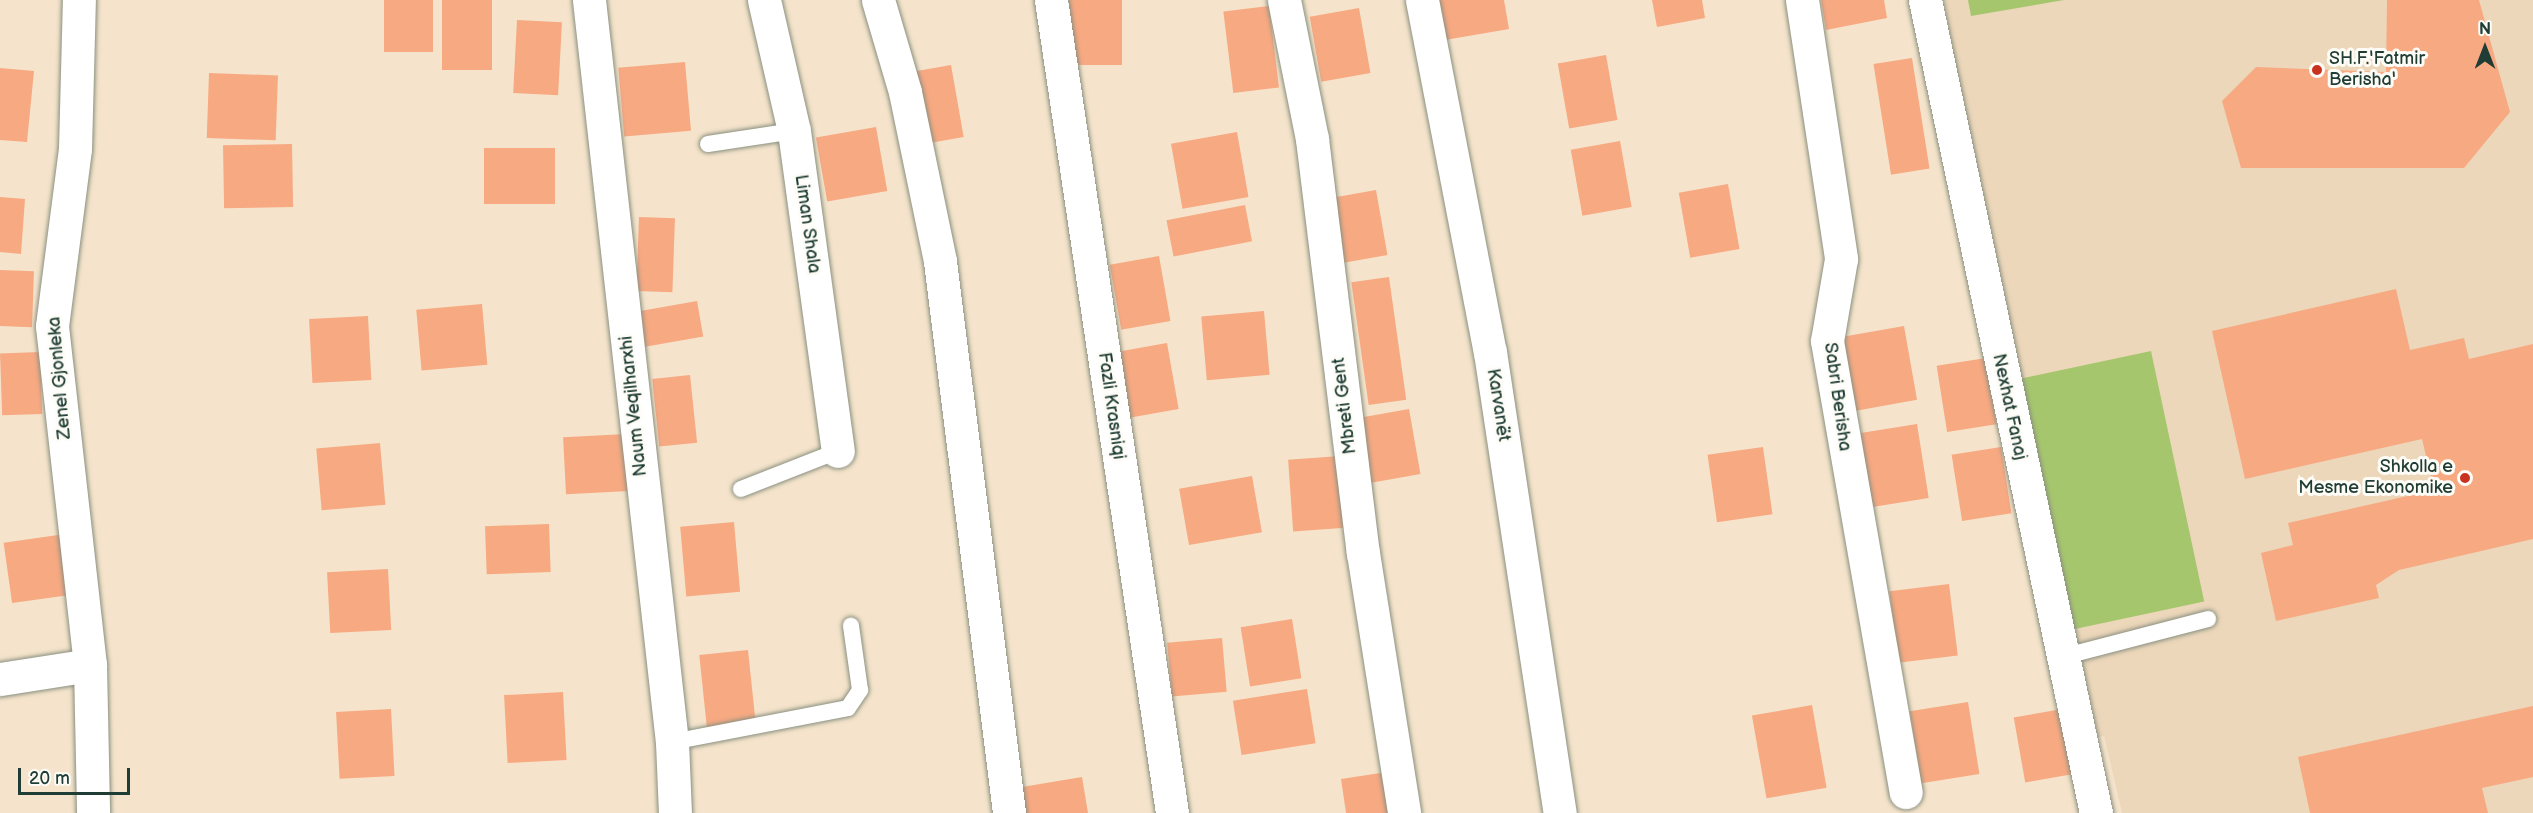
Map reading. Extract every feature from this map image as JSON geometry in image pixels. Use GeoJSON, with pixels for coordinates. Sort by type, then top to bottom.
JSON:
{"type":"FeatureCollection","features":[{"type":"Feature","properties":{"kind":"street","name":"Zenel Gjonleka"},"geometry":{"type":"LineString","coordinates":[[79,0],[75,149],[52,326],[90,664],[93,813]]}},
{"type":"Feature","properties":{"kind":"street","name":"Naum Veqilharxhi"},"geometry":{"type":"LineString","coordinates":[[589,0],[672,742],[675,813]]}},
{"type":"Feature","properties":{"kind":"street","name":"Liman Shala"},"geometry":{"type":"LineString","coordinates":[[764,0],[794,131],[838,451]]}},
{"type":"Feature","properties":{"kind":"street"},"geometry":{"type":"LineString","coordinates":[[878,0],[905,92],[940,261],[1010,813]]}},
{"type":"Feature","properties":{"kind":"street","name":"Fazli Krasniqi"},"geometry":{"type":"LineString","coordinates":[[1051,0],[1172,813]]}},
{"type":"Feature","properties":{"kind":"street","name":"Mbreti Gent"},"geometry":{"type":"LineString","coordinates":[[1284,0],[1312,139],[1363,553],[1404,813]]}},
{"type":"Feature","properties":{"kind":"street","name":"Karvanët"},"geometry":{"type":"LineString","coordinates":[[1422,0],[1490,351],[1560,813]]}},
{"type":"Feature","properties":{"kind":"street","name":"Sabri Berisha"},"geometry":{"type":"LineString","coordinates":[[1802,0],[1841,259],[1827,341],[1906,792]]}},
{"type":"Feature","properties":{"kind":"street","name":"Nexhat Fanaj"},"geometry":{"type":"LineString","coordinates":[[1925,0],[2096,813]]}},
{"type":"Feature","properties":{"kind":"street"},"geometry":{"type":"LineString","coordinates":[[0,679],[90,664]]}},
{"type":"Feature","properties":{"kind":"lane"},"geometry":{"type":"LineString","coordinates":[[708,144],[794,131]]}},
{"type":"Feature","properties":{"kind":"lane"},"geometry":{"type":"LineString","coordinates":[[741,489],[838,451]]}},
{"type":"Feature","properties":{"kind":"lane"},"geometry":{"type":"LineString","coordinates":[[2062,657],[2208,619]]}},
{"type":"Feature","properties":{"kind":"lane"},"geometry":{"type":"LineString","coordinates":[[672,742],[848,708],[860,690],[851,626]]}},
{"type":"Feature","properties":{"kind":"shaded area"},"geometry":{"type":"Polygon","coordinates":[[[1944,0],[2533,0],[2533,813],[2122,813],[2104,736],[2089,739],[2008,359],[1944,0]]]}},
{"type":"Feature","properties":{"kind":"green space"},"geometry":{"type":"Polygon","coordinates":[[[1968,0],[2064,0],[1971,16],[1968,0]]]}},
{"type":"Feature","properties":{"kind":"green space"},"geometry":{"type":"Polygon","coordinates":[[[2151,351],[2204,601],[2070,630],[2017,379],[2151,351]]]}},
{"type":"Feature","properties":{"kind":"building"},"geometry":{"type":"Polygon","coordinates":[[[384,0],[433,0],[433,52],[384,52],[384,0]]]}},
{"type":"Feature","properties":{"kind":"building"},"geometry":{"type":"Polygon","coordinates":[[[442,0],[492,0],[492,70],[442,70],[442,0]]]}},
{"type":"Feature","properties":{"kind":"building"},"geometry":{"type":"Polygon","coordinates":[[[1069,0],[1122,0],[1122,65],[1069,65],[1069,0]]]}},
{"type":"Feature","properties":{"kind":"building"},"geometry":{"type":"Polygon","coordinates":[[[1439,0],[1504,0],[1509,29],[1445,40],[1439,0]]]}},
{"type":"Feature","properties":{"kind":"building"},"geometry":{"type":"Polygon","coordinates":[[[1652,0],[1702,0],[1705,18],[1657,27],[1652,0]]]}},
{"type":"Feature","properties":{"kind":"building"},"geometry":{"type":"Polygon","coordinates":[[[1821,0],[1884,0],[1887,18],[1826,30],[1821,0]]]}},
{"type":"Feature","properties":{"kind":"building"},"geometry":{"type":"Polygon","coordinates":[[[2387,0],[2479,0],[2510,112],[2464,168],[2241,168],[2222,101],[2256,67],[2386,72],[2387,0]]]}},
{"type":"Feature","properties":{"kind":"building"},"geometry":{"type":"Polygon","coordinates":[[[1269,6],[1279,87],[1233,93],[1223,12],[1269,6]]]}},
{"type":"Feature","properties":{"kind":"building"},"geometry":{"type":"Polygon","coordinates":[[[1359,8],[1370,73],[1321,82],[1310,17],[1359,8]]]}},
{"type":"Feature","properties":{"kind":"building"},"geometry":{"type":"Polygon","coordinates":[[[517,20],[562,22],[558,95],[513,93],[517,20]]]}},
{"type":"Feature","properties":{"kind":"building"},"geometry":{"type":"Polygon","coordinates":[[[1606,55],[1617,120],[1569,129],[1558,64],[1606,55]]]}},
{"type":"Feature","properties":{"kind":"building"},"geometry":{"type":"Polygon","coordinates":[[[1912,58],[1930,169],[1891,175],[1873,64],[1912,58]]]}},
{"type":"Feature","properties":{"kind":"building"},"geometry":{"type":"Polygon","coordinates":[[[685,62],[691,131],[624,137],[618,68],[685,62]]]}},
{"type":"Feature","properties":{"kind":"building"},"geometry":{"type":"Polygon","coordinates":[[[951,65],[964,137],[928,143],[916,71],[951,65]]]}},
{"type":"Feature","properties":{"kind":"building"},"geometry":{"type":"Polygon","coordinates":[[[0,68],[34,71],[27,142],[0,140],[0,68]]]}},
{"type":"Feature","properties":{"kind":"building"},"geometry":{"type":"Polygon","coordinates":[[[209,73],[278,75],[276,140],[207,138],[209,73]]]}},
{"type":"Feature","properties":{"kind":"building"},"geometry":{"type":"Polygon","coordinates":[[[876,127],[887,191],[827,202],[816,138],[876,127]]]}},
{"type":"Feature","properties":{"kind":"building"},"geometry":{"type":"Polygon","coordinates":[[[1237,132],[1248,197],[1182,209],[1171,144],[1237,132]]]}},
{"type":"Feature","properties":{"kind":"building"},"geometry":{"type":"Polygon","coordinates":[[[1620,141],[1632,207],[1582,216],[1571,150],[1620,141]]]}},
{"type":"Feature","properties":{"kind":"building"},"geometry":{"type":"Polygon","coordinates":[[[292,144],[293,207],[224,208],[223,145],[292,144]]]}},
{"type":"Feature","properties":{"kind":"building"},"geometry":{"type":"Polygon","coordinates":[[[484,148],[555,148],[555,204],[484,204],[484,148]]]}},
{"type":"Feature","properties":{"kind":"building"},"geometry":{"type":"Polygon","coordinates":[[[1728,184],[1739,249],[1690,258],[1679,193],[1728,184]]]}},
{"type":"Feature","properties":{"kind":"building"},"geometry":{"type":"Polygon","coordinates":[[[1376,190],[1387,255],[1338,264],[1327,199],[1376,190]]]}},
{"type":"Feature","properties":{"kind":"building"},"geometry":{"type":"Polygon","coordinates":[[[0,197],[25,199],[21,254],[0,252],[0,197]]]}},
{"type":"Feature","properties":{"kind":"building"},"geometry":{"type":"Polygon","coordinates":[[[1245,205],[1252,241],[1174,257],[1166,220],[1245,205]]]}},
{"type":"Feature","properties":{"kind":"building"},"geometry":{"type":"Polygon","coordinates":[[[639,217],[675,218],[672,292],[636,291],[639,217]]]}},
{"type":"Feature","properties":{"kind":"building"},"geometry":{"type":"Polygon","coordinates":[[[1159,256],[1170,321],[1121,330],[1110,265],[1159,256]]]}},
{"type":"Feature","properties":{"kind":"building"},"geometry":{"type":"Polygon","coordinates":[[[0,270],[34,271],[32,327],[0,326],[0,270]]]}},
{"type":"Feature","properties":{"kind":"building"},"geometry":{"type":"Polygon","coordinates":[[[1389,277],[1406,400],[1369,405],[1351,282],[1389,277]]]}},
{"type":"Feature","properties":{"kind":"building"},"geometry":{"type":"Polygon","coordinates":[[[2396,289],[2410,350],[2464,338],[2469,359],[2533,344],[2533,539],[2399,570],[2376,585],[2379,598],[2276,621],[2261,553],[2293,545],[2288,523],[2434,490],[2422,439],[2245,479],[2212,331],[2396,289]]]}},
{"type":"Feature","properties":{"kind":"building"},"geometry":{"type":"Polygon","coordinates":[[[697,301],[703,336],[645,347],[639,311],[697,301]]]}},
{"type":"Feature","properties":{"kind":"building"},"geometry":{"type":"Polygon","coordinates":[[[482,304],[487,365],[422,371],[416,310],[482,304]]]}},
{"type":"Feature","properties":{"kind":"building"},"geometry":{"type":"Polygon","coordinates":[[[1264,311],[1270,375],[1207,380],[1201,316],[1264,311]]]}},
{"type":"Feature","properties":{"kind":"building"},"geometry":{"type":"Polygon","coordinates":[[[368,316],[371,380],[312,383],[309,319],[368,316]]]}},
{"type":"Feature","properties":{"kind":"building"},"geometry":{"type":"Polygon","coordinates":[[[1904,326],[1917,400],[1856,411],[1843,337],[1904,326]]]}},
{"type":"Feature","properties":{"kind":"building"},"geometry":{"type":"Polygon","coordinates":[[[1167,343],[1179,409],[1129,418],[1118,352],[1167,343]]]}},
{"type":"Feature","properties":{"kind":"building"},"geometry":{"type":"Polygon","coordinates":[[[40,352],[42,414],[2,415],[0,353],[40,352]]]}},
{"type":"Feature","properties":{"kind":"building"},"geometry":{"type":"Polygon","coordinates":[[[1986,358],[1996,424],[1947,432],[1937,366],[1986,358]]]}},
{"type":"Feature","properties":{"kind":"building"},"geometry":{"type":"Polygon","coordinates":[[[690,375],[697,443],[659,447],[652,379],[690,375]]]}},
{"type":"Feature","properties":{"kind":"building"},"geometry":{"type":"Polygon","coordinates":[[[1409,409],[1420,474],[1371,483],[1360,418],[1409,409]]]}},
{"type":"Feature","properties":{"kind":"building"},"geometry":{"type":"Polygon","coordinates":[[[1917,424],[1929,498],[1872,507],[1861,433],[1917,424]]]}},
{"type":"Feature","properties":{"kind":"building"},"geometry":{"type":"Polygon","coordinates":[[[626,434],[629,491],[566,494],[563,437],[626,434]]]}},
{"type":"Feature","properties":{"kind":"building"},"geometry":{"type":"Polygon","coordinates":[[[380,443],[385,505],[322,510],[316,449],[380,443]]]}},
{"type":"Feature","properties":{"kind":"building"},"geometry":{"type":"Polygon","coordinates":[[[1763,447],[1772,514],[1717,522],[1708,455],[1763,447]]]}},
{"type":"Feature","properties":{"kind":"building"},"geometry":{"type":"Polygon","coordinates":[[[2001,447],[2011,513],[1962,521],[1952,455],[2001,447]]]}},
{"type":"Feature","properties":{"kind":"building"},"geometry":{"type":"Polygon","coordinates":[[[1340,456],[1345,528],[1293,531],[1288,460],[1340,456]]]}},
{"type":"Feature","properties":{"kind":"building"},"geometry":{"type":"Polygon","coordinates":[[[1252,476],[1262,532],[1189,545],[1179,489],[1252,476]]]}},
{"type":"Feature","properties":{"kind":"building"},"geometry":{"type":"Polygon","coordinates":[[[734,522],[740,592],[686,596],[680,527],[734,522]]]}},
{"type":"Feature","properties":{"kind":"building"},"geometry":{"type":"Polygon","coordinates":[[[549,524],[551,572],[487,574],[485,526],[549,524]]]}},
{"type":"Feature","properties":{"kind":"building"},"geometry":{"type":"Polygon","coordinates":[[[65,534],[73,594],[12,603],[4,543],[65,534]]]}},
{"type":"Feature","properties":{"kind":"building"},"geometry":{"type":"Polygon","coordinates":[[[388,569],[391,630],[330,633],[327,572],[388,569]]]}},
{"type":"Feature","properties":{"kind":"building"},"geometry":{"type":"Polygon","coordinates":[[[1949,584],[1958,655],[1898,663],[1889,591],[1949,584]]]}},
{"type":"Feature","properties":{"kind":"building"},"geometry":{"type":"Polygon","coordinates":[[[1292,619],[1301,678],[1250,686],[1241,627],[1292,619]]]}},
{"type":"Feature","properties":{"kind":"building"},"geometry":{"type":"Polygon","coordinates":[[[1222,638],[1227,692],[1172,697],[1167,643],[1222,638]]]}},
{"type":"Feature","properties":{"kind":"building"},"geometry":{"type":"Polygon","coordinates":[[[748,650],[756,724],[707,729],[699,655],[748,650]]]}},
{"type":"Feature","properties":{"kind":"building"},"geometry":{"type":"Polygon","coordinates":[[[1307,689],[1316,743],[1242,755],[1233,701],[1307,689]]]}},
{"type":"Feature","properties":{"kind":"building"},"geometry":{"type":"Polygon","coordinates":[[[563,692],[567,760],[508,763],[504,695],[563,692]]]}},
{"type":"Feature","properties":{"kind":"building"},"geometry":{"type":"Polygon","coordinates":[[[1968,702],[1979,774],[1921,783],[1910,711],[1968,702]]]}},
{"type":"Feature","properties":{"kind":"building"},"geometry":{"type":"Polygon","coordinates":[[[1812,705],[1827,788],[1767,798],[1752,716],[1812,705]]]}},
{"type":"Feature","properties":{"kind":"building"},"geometry":{"type":"Polygon","coordinates":[[[2533,706],[2533,777],[2482,788],[2488,813],[2310,813],[2298,757],[2533,706]]]}},
{"type":"Feature","properties":{"kind":"building"},"geometry":{"type":"Polygon","coordinates":[[[391,709],[395,776],[340,779],[336,712],[391,709]]]}},
{"type":"Feature","properties":{"kind":"building"},"geometry":{"type":"Polygon","coordinates":[[[2062,709],[2073,774],[2025,783],[2014,718],[2062,709]]]}},
{"type":"Feature","properties":{"kind":"building"},"geometry":{"type":"Polygon","coordinates":[[[1387,772],[1392,813],[1346,813],[1341,779],[1387,772]]]}},
{"type":"Feature","properties":{"kind":"building"},"geometry":{"type":"Polygon","coordinates":[[[1082,777],[1088,813],[1020,813],[1016,788],[1082,777]]]}},
{"type":"Feature","properties":{"kind":"place","name":"SH.F.'Fatmir Berisha'"},"geometry":{"type":"Point","coordinates":[2317,70]}},
{"type":"Feature","properties":{"kind":"place","name":"Shkolla e Mesme Ekonomike"},"geometry":{"type":"Point","coordinates":[2465,478]}}]}
